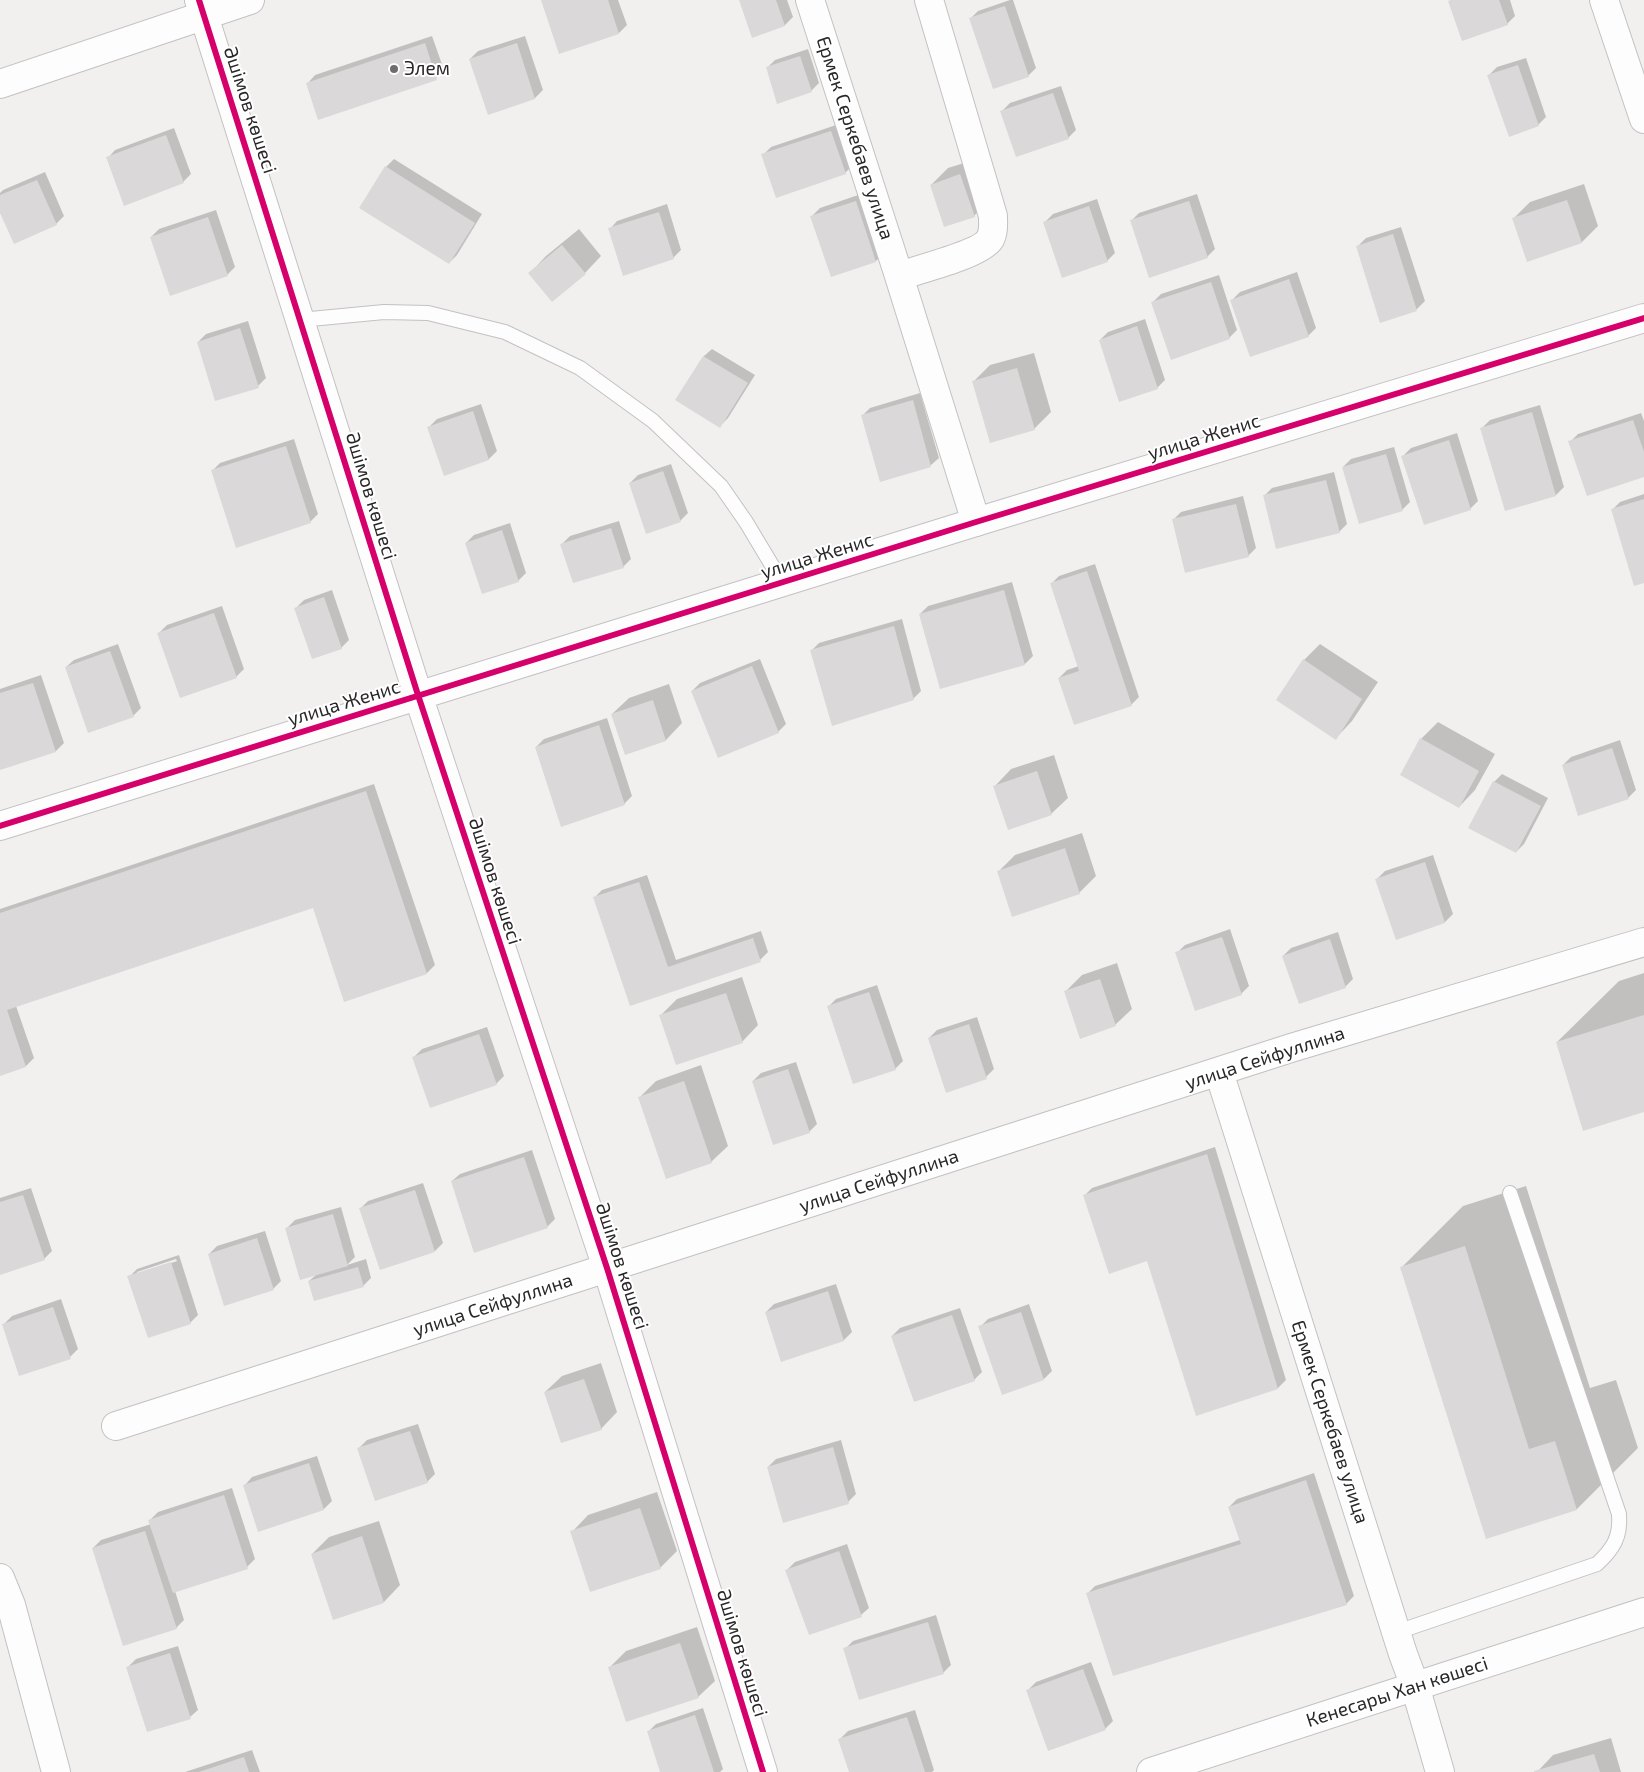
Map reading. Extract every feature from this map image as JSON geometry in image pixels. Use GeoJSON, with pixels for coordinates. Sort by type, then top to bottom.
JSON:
{"type":"FeatureCollection","features":[{"type":"Feature","properties":{"kind":"street"},"geometry":{"type":"LineString","coordinates":[[0,84],[202,7],[250,0]]}},
{"type":"Feature","properties":{"kind":"street","name":"Ермек Серкебаев улица"},"geometry":{"type":"LineString","coordinates":[[810,0],[976,522]]}},
{"type":"Feature","properties":{"kind":"street"},"geometry":{"type":"LineString","coordinates":[[899,276],[970,253],[990,240],[993,228],[993,216],[929,0]]}},
{"type":"Feature","properties":{"kind":"street"},"geometry":{"type":"LineString","coordinates":[[1604,0],[1644,119]]}},
{"type":"Feature","properties":{"kind":"street","name":"Әшімов көшесі"},"geometry":{"type":"LineString","coordinates":[[202,7],[418,695],[607,1268],[763,1772]]}},
{"type":"Feature","properties":{"kind":"street","name":"улица Женис"},"geometry":{"type":"LineString","coordinates":[[0,826],[976,522],[1644,318]]}},
{"type":"Feature","properties":{"kind":"street","name":"улица Сейфуллина"},"geometry":{"type":"LineString","coordinates":[[116,1426],[1291,1048],[1644,942]]}},
{"type":"Feature","properties":{"kind":"street","name":"Ермек Серкебаев улица"},"geometry":{"type":"LineString","coordinates":[[1219,1072],[1415,1686],[1440,1772]]}},
{"type":"Feature","properties":{"kind":"street"},"geometry":{"type":"LineString","coordinates":[[0,1578],[11,1605],[56,1772]]}},
{"type":"Feature","properties":{"kind":"street","name":"Кенесары Хан көшесі"},"geometry":{"type":"LineString","coordinates":[[1151,1772],[1644,1612]]}},
{"type":"Feature","properties":{"kind":"lane"},"geometry":{"type":"LineString","coordinates":[[300,320],[384,312],[428,312],[504,332],[580,368],[653,421],[721,486],[746,522],[782,582]]}},
{"type":"Feature","properties":{"kind":"lane"},"geometry":{"type":"LineString","coordinates":[[1397,1632],[1597,1564],[1609,1553],[1616,1541],[1620,1528],[1619,1514],[1510,1193]]}},
{"type":"Feature","properties":{"kind":"building"},"geometry":{"type":"Polygon","coordinates":[[[541,0],[608,0],[619,34],[559,54],[541,0]]]}},
{"type":"Feature","properties":{"kind":"building"},"geometry":{"type":"Polygon","coordinates":[[[739,0],[776,0],[785,26],[752,38],[739,0]]]}},
{"type":"Feature","properties":{"kind":"building"},"geometry":{"type":"Polygon","coordinates":[[[1499,0],[1508,25],[1462,41],[1448,1],[1499,0]]]}},
{"type":"Feature","properties":{"kind":"building"},"geometry":{"type":"Polygon","coordinates":[[[1005,6],[1029,77],[993,89],[969,18],[1005,6]]]}},
{"type":"Feature","properties":{"kind":"building"},"geometry":{"type":"Polygon","coordinates":[[[425,43],[437,80],[318,120],[306,83],[425,43]]]}},
{"type":"Feature","properties":{"kind":"building"},"geometry":{"type":"Polygon","coordinates":[[[517,43],[535,99],[488,115],[469,59],[517,43]]]}},
{"type":"Feature","properties":{"kind":"building"},"geometry":{"type":"Polygon","coordinates":[[[800,56],[812,92],[777,104],[766,67],[800,56]]]}},
{"type":"Feature","properties":{"kind":"building"},"geometry":{"type":"Polygon","coordinates":[[[1518,65],[1539,126],[1509,137],[1487,75],[1518,65]]]}},
{"type":"Feature","properties":{"kind":"building"},"geometry":{"type":"Polygon","coordinates":[[[1053,93],[1069,139],[1016,157],[1000,111],[1053,93]]]}},
{"type":"Feature","properties":{"kind":"building"},"geometry":{"type":"Polygon","coordinates":[[[831,131],[846,174],[776,198],[761,154],[831,131]]]}},
{"type":"Feature","properties":{"kind":"building"},"geometry":{"type":"Polygon","coordinates":[[[166,135],[184,183],[124,206],[106,157],[166,135]]]}},
{"type":"Feature","properties":{"kind":"building"},"geometry":{"type":"Polygon","coordinates":[[[385,166],[475,223],[449,264],[359,208],[385,166]]]}},
{"type":"Feature","properties":{"kind":"building"},"geometry":{"type":"Polygon","coordinates":[[[960,174],[975,217],[944,227],[930,185],[960,174]]]}},
{"type":"Feature","properties":{"kind":"building"},"geometry":{"type":"Polygon","coordinates":[[[37,180],[57,225],[14,244],[0,213],[0,195],[37,180]]]}},
{"type":"Feature","properties":{"kind":"building"},"geometry":{"type":"Polygon","coordinates":[[[1567,200],[1582,243],[1527,262],[1512,218],[1567,200]]]}},
{"type":"Feature","properties":{"kind":"building"},"geometry":{"type":"Polygon","coordinates":[[[856,201],[876,262],[831,277],[810,216],[856,201]]]}},
{"type":"Feature","properties":{"kind":"building"},"geometry":{"type":"Polygon","coordinates":[[[1189,201],[1208,258],[1149,278],[1130,220],[1189,201]]]}},
{"type":"Feature","properties":{"kind":"building"},"geometry":{"type":"Polygon","coordinates":[[[1089,206],[1108,262],[1062,278],[1043,222],[1089,206]]]}},
{"type":"Feature","properties":{"kind":"building"},"geometry":{"type":"Polygon","coordinates":[[[659,212],[674,259],[623,276],[608,228],[659,212]]]}},
{"type":"Feature","properties":{"kind":"building"},"geometry":{"type":"Polygon","coordinates":[[[208,217],[228,276],[170,296],[150,237],[208,217]]]}},
{"type":"Feature","properties":{"kind":"building"},"geometry":{"type":"Polygon","coordinates":[[[1393,234],[1417,311],[1380,323],[1356,246],[1393,234]]]}},
{"type":"Feature","properties":{"kind":"building"},"geometry":{"type":"Polygon","coordinates":[[[562,245],[586,274],[552,302],[528,273],[562,245]]]}},
{"type":"Feature","properties":{"kind":"building"},"geometry":{"type":"Polygon","coordinates":[[[1289,279],[1309,337],[1250,357],[1230,300],[1289,279]]]}},
{"type":"Feature","properties":{"kind":"building"},"geometry":{"type":"Polygon","coordinates":[[[1211,282],[1230,339],[1171,360],[1151,302],[1211,282]]]}},
{"type":"Feature","properties":{"kind":"building"},"geometry":{"type":"Polygon","coordinates":[[[1137,326],[1158,389],[1119,402],[1099,340],[1137,326]]]}},
{"type":"Feature","properties":{"kind":"building"},"geometry":{"type":"Polygon","coordinates":[[[240,328],[259,388],[215,401],[197,342],[240,328]]]}},
{"type":"Feature","properties":{"kind":"building"},"geometry":{"type":"Polygon","coordinates":[[[703,356],[748,383],[720,428],[675,400],[703,356]]]}},
{"type":"Feature","properties":{"kind":"building"},"geometry":{"type":"Polygon","coordinates":[[[1017,368],[1035,430],[990,443],[972,381],[1017,368]]]}},
{"type":"Feature","properties":{"kind":"building"},"geometry":{"type":"Polygon","coordinates":[[[913,400],[931,467],[880,482],[861,415],[913,400]]]}},
{"type":"Feature","properties":{"kind":"building"},"geometry":{"type":"Polygon","coordinates":[[[473,411],[489,460],[444,476],[427,427],[473,411]]]}},
{"type":"Feature","properties":{"kind":"building"},"geometry":{"type":"Polygon","coordinates":[[[1532,412],[1556,496],[1505,511],[1480,428],[1532,412]]]}},
{"type":"Feature","properties":{"kind":"building"},"geometry":{"type":"Polygon","coordinates":[[[1633,420],[1644,452],[1644,477],[1587,496],[1568,441],[1633,420]]]}},
{"type":"Feature","properties":{"kind":"building"},"geometry":{"type":"Polygon","coordinates":[[[1449,440],[1471,510],[1424,525],[1401,456],[1449,440]]]}},
{"type":"Feature","properties":{"kind":"building"},"geometry":{"type":"Polygon","coordinates":[[[286,446],[311,523],[236,548],[211,470],[286,446]]]}},
{"type":"Feature","properties":{"kind":"building"},"geometry":{"type":"Polygon","coordinates":[[[1386,454],[1403,511],[1359,524],[1342,467],[1386,454]]]}},
{"type":"Feature","properties":{"kind":"building"},"geometry":{"type":"Polygon","coordinates":[[[663,471],[681,522],[646,534],[629,483],[663,471]]]}},
{"type":"Feature","properties":{"kind":"building"},"geometry":{"type":"Polygon","coordinates":[[[1326,480],[1340,533],[1276,549],[1263,495],[1326,480]]]}},
{"type":"Feature","properties":{"kind":"building"},"geometry":{"type":"Polygon","coordinates":[[[1644,499],[1644,583],[1634,586],[1611,509],[1644,499]]]}},
{"type":"Feature","properties":{"kind":"building"},"geometry":{"type":"Polygon","coordinates":[[[1236,504],[1249,557],[1185,573],[1172,519],[1236,504]]]}},
{"type":"Feature","properties":{"kind":"building"},"geometry":{"type":"Polygon","coordinates":[[[611,528],[624,568],[573,583],[560,544],[611,528]]]}},
{"type":"Feature","properties":{"kind":"building"},"geometry":{"type":"Polygon","coordinates":[[[502,530],[519,582],[482,594],[465,543],[502,530]]]}},
{"type":"Feature","properties":{"kind":"building"},"geometry":{"type":"Polygon","coordinates":[[[1087,571],[1132,706],[1074,725],[1058,678],[1079,671],[1050,583],[1087,571]]]}},
{"type":"Feature","properties":{"kind":"building"},"geometry":{"type":"Polygon","coordinates":[[[1004,590],[1025,665],[940,689],[919,614],[1004,590]]]}},
{"type":"Feature","properties":{"kind":"building"},"geometry":{"type":"Polygon","coordinates":[[[324,597],[342,649],[312,659],[294,608],[324,597]]]}},
{"type":"Feature","properties":{"kind":"building"},"geometry":{"type":"Polygon","coordinates":[[[214,613],[237,678],[180,698],[157,633],[214,613]]]}},
{"type":"Feature","properties":{"kind":"building"},"geometry":{"type":"Polygon","coordinates":[[[894,626],[914,700],[832,726],[810,650],[894,626]]]}},
{"type":"Feature","properties":{"kind":"building"},"geometry":{"type":"Polygon","coordinates":[[[110,651],[134,717],[88,733],[65,667],[110,651]]]}},
{"type":"Feature","properties":{"kind":"building"},"geometry":{"type":"Polygon","coordinates":[[[1303,659],[1362,699],[1336,740],[1276,700],[1303,659]]]}},
{"type":"Feature","properties":{"kind":"building"},"geometry":{"type":"Polygon","coordinates":[[[752,666],[779,733],[718,758],[691,691],[752,666]]]}},
{"type":"Feature","properties":{"kind":"building"},"geometry":{"type":"Polygon","coordinates":[[[33,683],[56,752],[0,770],[0,693],[33,683]]]}},
{"type":"Feature","properties":{"kind":"building"},"geometry":{"type":"Polygon","coordinates":[[[653,700],[666,741],[625,755],[611,714],[653,700]]]}},
{"type":"Feature","properties":{"kind":"building"},"geometry":{"type":"Polygon","coordinates":[[[599,725],[625,805],[561,827],[535,747],[599,725]]]}},
{"type":"Feature","properties":{"kind":"building"},"geometry":{"type":"Polygon","coordinates":[[[1420,738],[1479,771],[1459,808],[1400,775],[1420,738]]]}},
{"type":"Feature","properties":{"kind":"building"},"geometry":{"type":"Polygon","coordinates":[[[1612,748],[1629,799],[1578,816],[1562,765],[1612,748]]]}},
{"type":"Feature","properties":{"kind":"building"},"geometry":{"type":"Polygon","coordinates":[[[1037,771],[1052,815],[1008,830],[993,786],[1037,771]]]}},
{"type":"Feature","properties":{"kind":"building"},"geometry":{"type":"Polygon","coordinates":[[[1493,781],[1541,806],[1516,853],[1468,828],[1493,781]]]}},
{"type":"Feature","properties":{"kind":"building"},"geometry":{"type":"Polygon","coordinates":[[[366,791],[427,974],[344,1002],[313,908],[7,1010],[26,1067],[0,1076],[0,913],[366,791]]]}},
{"type":"Feature","properties":{"kind":"building"},"geometry":{"type":"Polygon","coordinates":[[[1065,848],[1080,894],[1012,917],[997,871],[1065,848]]]}},
{"type":"Feature","properties":{"kind":"building"},"geometry":{"type":"Polygon","coordinates":[[[1425,862],[1445,923],[1396,940],[1375,879],[1425,862]]]}},
{"type":"Feature","properties":{"kind":"building"},"geometry":{"type":"Polygon","coordinates":[[[639,882],[668,967],[753,938],[761,962],[630,1006],[593,897],[639,882]]]}},
{"type":"Feature","properties":{"kind":"building"},"geometry":{"type":"Polygon","coordinates":[[[1222,937],[1242,995],[1195,1011],[1175,952],[1222,937]]]}},
{"type":"Feature","properties":{"kind":"building"},"geometry":{"type":"Polygon","coordinates":[[[1330,939],[1346,988],[1299,1004],[1282,956],[1330,939]]]}},
{"type":"Feature","properties":{"kind":"building"},"geometry":{"type":"Polygon","coordinates":[[[1100,979],[1116,1026],[1080,1039],[1064,991],[1100,979]]]}},
{"type":"Feature","properties":{"kind":"building"},"geometry":{"type":"Polygon","coordinates":[[[869,992],[896,1070],[853,1084],[827,1006],[869,992]]]}},
{"type":"Feature","properties":{"kind":"building"},"geometry":{"type":"Polygon","coordinates":[[[726,993],[743,1043],[676,1065],[659,1015],[726,993]]]}},
{"type":"Feature","properties":{"kind":"building"},"geometry":{"type":"Polygon","coordinates":[[[1644,1015],[1644,1112],[1583,1131],[1556,1042],[1644,1015]]]}},
{"type":"Feature","properties":{"kind":"building"},"geometry":{"type":"Polygon","coordinates":[[[969,1024],[987,1079],[946,1093],[928,1038],[969,1024]]]}},
{"type":"Feature","properties":{"kind":"building"},"geometry":{"type":"Polygon","coordinates":[[[479,1034],[497,1085],[430,1108],[412,1057],[479,1034]]]}},
{"type":"Feature","properties":{"kind":"building"},"geometry":{"type":"Polygon","coordinates":[[[788,1069],[810,1133],[773,1145],[752,1081],[788,1069]]]}},
{"type":"Feature","properties":{"kind":"building"},"geometry":{"type":"Polygon","coordinates":[[[684,1081],[712,1163],[666,1179],[638,1097],[684,1081]]]}},
{"type":"Feature","properties":{"kind":"building"},"geometry":{"type":"Polygon","coordinates":[[[1207,1154],[1278,1389],[1196,1416],[1147,1261],[1109,1274],[1083,1195],[1207,1154]]]}},
{"type":"Feature","properties":{"kind":"building"},"geometry":{"type":"Polygon","coordinates":[[[524,1157],[548,1228],[474,1253],[451,1181],[524,1157]]]}},
{"type":"Feature","properties":{"kind":"building"},"geometry":{"type":"Polygon","coordinates":[[[415,1190],[435,1252],[380,1270],[359,1208],[415,1190]]]}},
{"type":"Feature","properties":{"kind":"building"},"geometry":{"type":"Polygon","coordinates":[[[23,1195],[45,1260],[0,1275],[0,1202],[23,1195]]]}},
{"type":"Feature","properties":{"kind":"building"},"geometry":{"type":"Polygon","coordinates":[[[333,1214],[348,1266],[300,1280],[285,1228],[333,1214]]]}},
{"type":"Feature","properties":{"kind":"building"},"geometry":{"type":"Polygon","coordinates":[[[257,1238],[274,1290],[224,1306],[208,1254],[257,1238]]]}},
{"type":"Feature","properties":{"kind":"building"},"geometry":{"type":"Polygon","coordinates":[[[1465,1246],[1529,1449],[1555,1441],[1577,1510],[1486,1539],[1400,1267],[1465,1246]]]}},
{"type":"Feature","properties":{"kind":"building"},"geometry":{"type":"Polygon","coordinates":[[[171,1262],[191,1324],[148,1338],[127,1276],[171,1262]]]}},
{"type":"Feature","properties":{"kind":"building"},"geometry":{"type":"Polygon","coordinates":[[[358,1267],[364,1287],[314,1301],[308,1281],[358,1267]]]}},
{"type":"Feature","properties":{"kind":"building"},"geometry":{"type":"Polygon","coordinates":[[[828,1291],[844,1341],[781,1362],[765,1312],[828,1291]]]}},
{"type":"Feature","properties":{"kind":"building"},"geometry":{"type":"Polygon","coordinates":[[[53,1307],[71,1359],[19,1376],[2,1324],[53,1307]]]}},
{"type":"Feature","properties":{"kind":"building"},"geometry":{"type":"Polygon","coordinates":[[[1021,1312],[1044,1380],[1002,1395],[978,1326],[1021,1312]]]}},
{"type":"Feature","properties":{"kind":"building"},"geometry":{"type":"Polygon","coordinates":[[[952,1315],[975,1381],[914,1402],[891,1336],[952,1315]]]}},
{"type":"Feature","properties":{"kind":"building"},"geometry":{"type":"Polygon","coordinates":[[[584,1379],[602,1430],[561,1443],[544,1392],[584,1379]]]}},
{"type":"Feature","properties":{"kind":"building"},"geometry":{"type":"Polygon","coordinates":[[[410,1431],[428,1483],[375,1501],[357,1448],[410,1431]]]}},
{"type":"Feature","properties":{"kind":"building"},"geometry":{"type":"Polygon","coordinates":[[[833,1447],[849,1504],[783,1523],[767,1467],[833,1447]]]}},
{"type":"Feature","properties":{"kind":"building"},"geometry":{"type":"Polygon","coordinates":[[[309,1463],[324,1510],[258,1532],[243,1485],[309,1463]]]}},
{"type":"Feature","properties":{"kind":"building"},"geometry":{"type":"Polygon","coordinates":[[[1306,1480],[1347,1605],[1113,1676],[1086,1593],[1241,1544],[1228,1507],[1306,1480]]]}},
{"type":"Feature","properties":{"kind":"building"},"geometry":{"type":"Polygon","coordinates":[[[224,1495],[248,1569],[173,1593],[148,1520],[224,1495]]]}},
{"type":"Feature","properties":{"kind":"building"},"geometry":{"type":"Polygon","coordinates":[[[640,1508],[661,1569],[590,1592],[570,1531],[640,1508]]]}},
{"type":"Feature","properties":{"kind":"building"},"geometry":{"type":"Polygon","coordinates":[[[145,1531],[177,1629],[123,1646],[92,1548],[145,1531]]]}},
{"type":"Feature","properties":{"kind":"building"},"geometry":{"type":"Polygon","coordinates":[[[362,1536],[384,1603],[333,1620],[311,1554],[362,1536]]]}},
{"type":"Feature","properties":{"kind":"building"},"geometry":{"type":"Polygon","coordinates":[[[839,1551],[862,1617],[809,1635],[785,1570],[839,1551]]]}},
{"type":"Feature","properties":{"kind":"building"},"geometry":{"type":"Polygon","coordinates":[[[928,1622],[944,1674],[859,1700],[843,1648],[928,1622]]]}},
{"type":"Feature","properties":{"kind":"building"},"geometry":{"type":"Polygon","coordinates":[[[680,1643],[699,1698],[626,1722],[608,1667],[680,1643]]]}},
{"type":"Feature","properties":{"kind":"building"},"geometry":{"type":"Polygon","coordinates":[[[170,1653],[191,1719],[147,1732],[126,1667],[170,1653]]]}},
{"type":"Feature","properties":{"kind":"building"},"geometry":{"type":"Polygon","coordinates":[[[1083,1669],[1106,1730],[1048,1751],[1026,1690],[1083,1669]]]}},
{"type":"Feature","properties":{"kind":"building"},"geometry":{"type":"Polygon","coordinates":[[[695,1715],[714,1772],[660,1772],[647,1731],[695,1715]]]}},
{"type":"Feature","properties":{"kind":"building"},"geometry":{"type":"Polygon","coordinates":[[[907,1717],[925,1772],[849,1772],[838,1739],[907,1717]]]}},
{"type":"Feature","properties":{"kind":"building"},"geometry":{"type":"Polygon","coordinates":[[[1594,1754],[1600,1772],[1534,1772],[1534,1771],[1594,1754]]]}},
{"type":"Feature","properties":{"kind":"building"},"geometry":{"type":"Polygon","coordinates":[[[244,1757],[249,1772],[199,1772],[244,1757]]]}},
{"type":"Feature","properties":{"kind":"cycle path"},"geometry":{"type":"LineString","coordinates":[[199,0],[418,695],[607,1268],[763,1772]]}},
{"type":"Feature","properties":{"kind":"cycle path"},"geometry":{"type":"LineString","coordinates":[[0,826],[976,522],[1644,318]]}},
{"type":"Feature","properties":{"kind":"place","name":"Элем"},"geometry":{"type":"Point","coordinates":[394,69]}}]}
